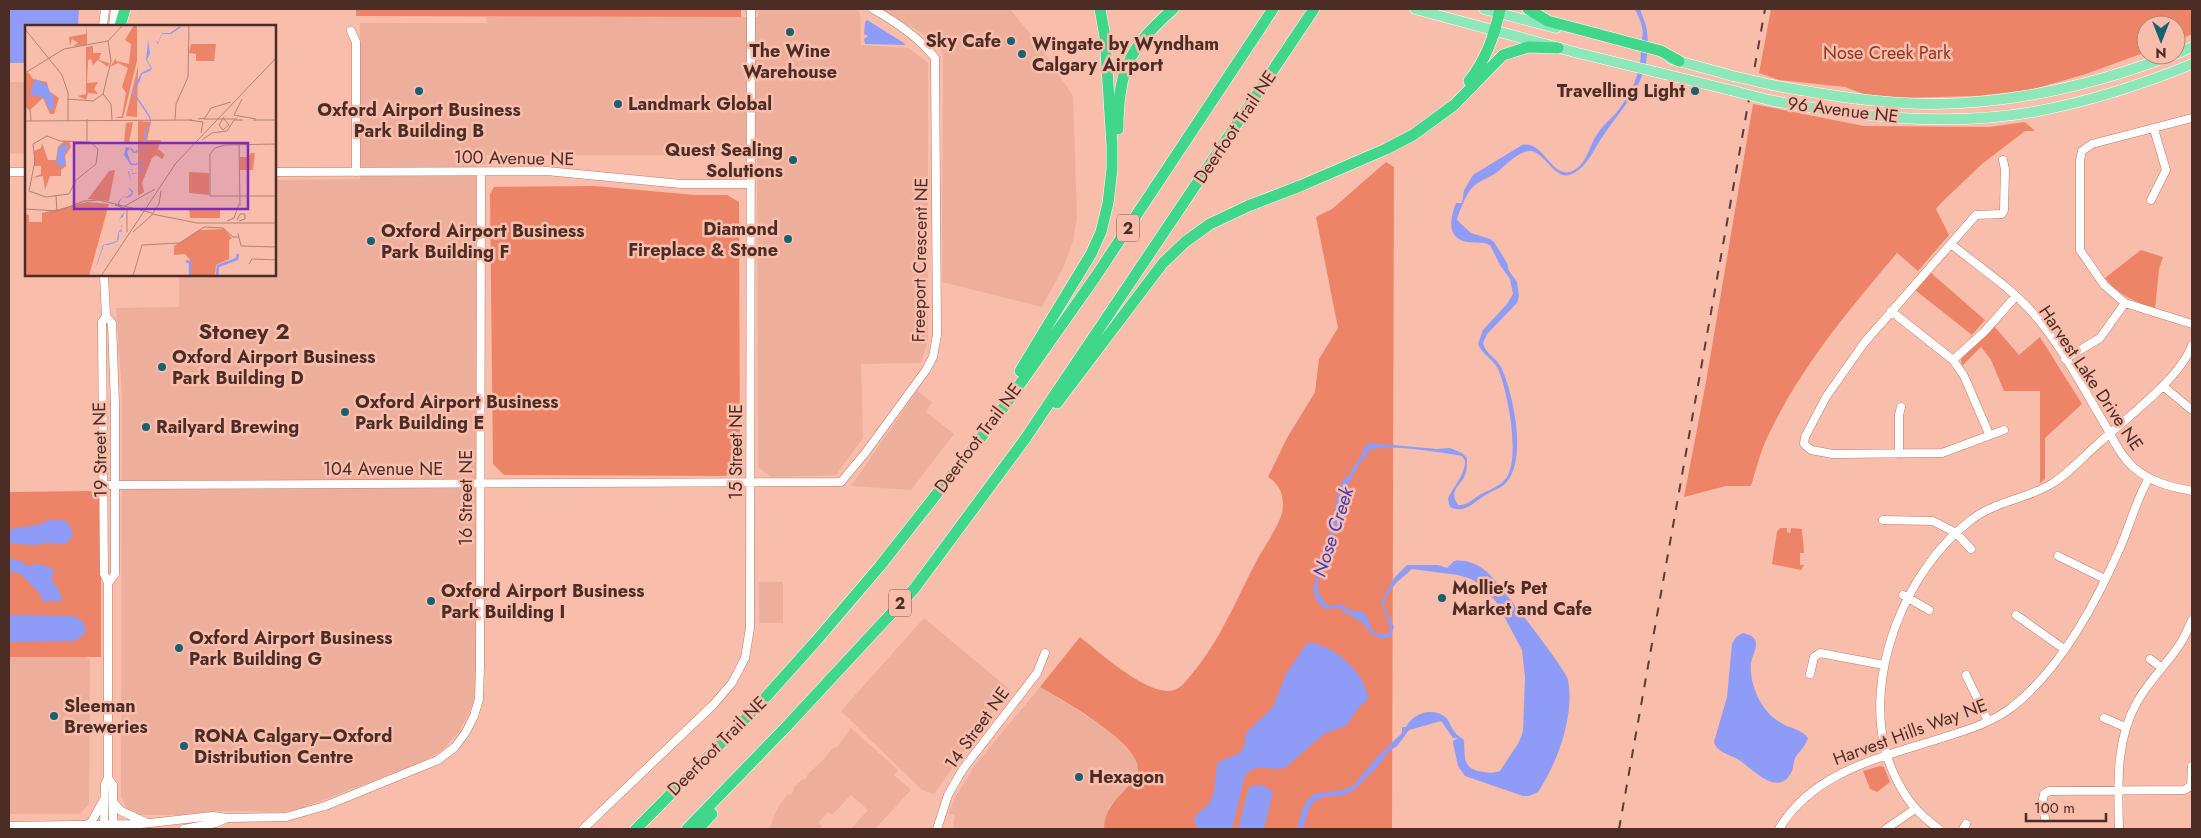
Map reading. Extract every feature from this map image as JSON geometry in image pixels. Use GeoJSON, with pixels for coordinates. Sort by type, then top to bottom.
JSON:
{"type":"FeatureCollection","features":[{"type":"Feature","properties":{"kind":"highway"},"geometry":{"type":"LineString","coordinates":[[120,25],[125,9]]}},
{"type":"Feature","properties":{"kind":"highway"},"geometry":{"type":"LineString","coordinates":[[1100,9],[1105,37],[1112,169],[1108,203],[1101,232]]}},
{"type":"Feature","properties":{"kind":"highway"},"geometry":{"type":"LineString","coordinates":[[975,443],[1053,319],[1091,254],[1101,232],[1112,204],[1118,169],[1119,98],[1126,68],[1143,38],[1172,9]]}},
{"type":"Feature","properties":{"kind":"highway","name":"Deerfoot Trail NE"},"geometry":{"type":"LineString","coordinates":[[636,829],[702,760],[755,709],[874,574],[994,421],[1096,276],[1273,9]]}},
{"type":"Feature","properties":{"kind":"highway","name":"Deerfoot Trail NE"},"geometry":{"type":"LineString","coordinates":[[687,829],[785,728],[914,589],[1024,439],[1314,9]]}},
{"type":"Feature","properties":{"kind":"highway"},"geometry":{"type":"LineString","coordinates":[[1528,9],[1548,21],[1608,39],[1661,51],[1679,61]]}},
{"type":"Feature","properties":{"kind":"highway"},"geometry":{"type":"LineString","coordinates":[[1435,120],[1460,93],[1477,70],[1494,30],[1499,11]]}},
{"type":"Feature","properties":{"kind":"highway"},"geometry":{"type":"LineString","coordinates":[[1024,439],[1038,428],[1163,263],[1185,242],[1210,224],[1248,206],[1386,149],[1435,120],[1454,105],[1503,55],[1528,47],[1558,48]]}},
{"type":"Feature","properties":{"kind":"highway"},"geometry":{"type":"LineString","coordinates":[[698,829],[785,728]]}},
{"type":"Feature","properties":{"kind":"highway"},"geometry":{"type":"LineString","coordinates":[[627,829],[702,760]]}},
{"type":"Feature","properties":{"kind":"main road","name":"96 Avenue NE"},"geometry":{"type":"LineString","coordinates":[[1415,9],[1558,48],[1769,100],[1842,113],[1884,117],[1936,118],[2031,112],[2092,98],[2192,64]]}},
{"type":"Feature","properties":{"kind":"main road"},"geometry":{"type":"LineString","coordinates":[[1484,9],[1499,11],[1608,39]]}},
{"type":"Feature","properties":{"kind":"main road","name":"96 Avenue NE"},"geometry":{"type":"LineString","coordinates":[[1679,61],[1772,85],[1843,98],[1885,102],[1959,103],[2026,96],[2114,75],[2143,65]]}},
{"type":"Feature","properties":{"kind":"street"},"geometry":{"type":"LineString","coordinates":[[103,25],[105,9]]}},
{"type":"Feature","properties":{"kind":"street"},"geometry":{"type":"LineString","coordinates":[[113,25],[116,9]]}},
{"type":"Feature","properties":{"kind":"street","name":"15 Street NE"},"geometry":{"type":"LineString","coordinates":[[583,829],[714,705],[732,683],[745,658],[750,628],[751,9]]}},
{"type":"Feature","properties":{"kind":"street","name":"Freeport Crescent NE"},"geometry":{"type":"LineString","coordinates":[[751,483],[841,482],[866,452],[926,370],[934,352],[937,317],[936,58],[902,27],[873,9]]}},
{"type":"Feature","properties":{"kind":"street"},"geometry":{"type":"LineString","coordinates":[[351,31],[356,42],[356,172]]}},
{"type":"Feature","properties":{"kind":"street"},"geometry":{"type":"LineString","coordinates":[[2192,118],[2092,144],[2082,151],[2080,160],[2080,250],[2104,285],[2126,303],[2192,324]]}},
{"type":"Feature","properties":{"kind":"street"},"geometry":{"type":"LineString","coordinates":[[2152,200],[2166,170],[2154,129]]}},
{"type":"Feature","properties":{"kind":"street"},"geometry":{"type":"LineString","coordinates":[[2003,160],[2005,169],[2004,210],[2002,214],[1976,215],[1891,311],[1864,343],[1826,397],[1805,437],[1804,444],[1811,450],[1833,454],[1942,453],[2004,430]]}},
{"type":"Feature","properties":{"kind":"street"},"geometry":{"type":"LineString","coordinates":[[9,172],[25,172]]}},
{"type":"Feature","properties":{"kind":"street","name":"100 Avenue NE"},"geometry":{"type":"LineString","coordinates":[[276,172],[556,172],[672,183],[751,184]]}},
{"type":"Feature","properties":{"kind":"street","name":"16 Street NE"},"geometry":{"type":"LineString","coordinates":[[227,818],[286,817],[325,806],[438,760],[455,747],[466,732],[479,699],[482,484],[481,172]]}},
{"type":"Feature","properties":{"kind":"street","name":"Harvest Lake Drive NE"},"geometry":{"type":"LineString","coordinates":[[1951,244],[2033,314],[2065,359],[2110,434],[2117,450],[2134,467],[2149,478],[2170,487],[2192,491]]}},
{"type":"Feature","properties":{"kind":"street","name":"19 Street NE"},"geometry":{"type":"LineString","coordinates":[[104,276],[106,316],[102,322],[105,485],[104,574],[108,583],[108,778],[105,784],[104,827]]}},
{"type":"Feature","properties":{"kind":"street"},"geometry":{"type":"LineString","coordinates":[[1953,360],[1985,331],[2015,297]]}},
{"type":"Feature","properties":{"kind":"street"},"geometry":{"type":"LineString","coordinates":[[2065,359],[2100,338],[2126,303]]}},
{"type":"Feature","properties":{"kind":"street"},"geometry":{"type":"LineString","coordinates":[[1891,311],[1953,360],[1964,376],[1989,434]]}},
{"type":"Feature","properties":{"kind":"street","name":"19 Street NE"},"geometry":{"type":"LineString","coordinates":[[106,316],[112,323],[115,485],[115,574],[108,583]]}},
{"type":"Feature","properties":{"kind":"street"},"geometry":{"type":"LineString","coordinates":[[1939,829],[1915,809],[1902,787],[1887,756],[1881,725],[1880,702],[1884,665],[1906,597],[1918,578],[1956,533],[1971,519],[1989,509],[2032,494],[2054,482],[2163,386],[2179,369],[2192,345]]}},
{"type":"Feature","properties":{"kind":"street"},"geometry":{"type":"LineString","coordinates":[[2163,386],[2192,410]]}},
{"type":"Feature","properties":{"kind":"street"},"geometry":{"type":"LineString","coordinates":[[1899,454],[1899,415],[1901,407]]}},
{"type":"Feature","properties":{"kind":"street","name":"Harvest Hills Way NE"},"geometry":{"type":"LineString","coordinates":[[1779,829],[1806,796],[1817,786],[1844,771],[1988,721],[2010,709],[2024,698],[2064,649],[2090,610],[2149,478]]}},
{"type":"Feature","properties":{"kind":"street","name":"104 Avenue NE"},"geometry":{"type":"LineString","coordinates":[[105,485],[751,483]]}},
{"type":"Feature","properties":{"kind":"street"},"geometry":{"type":"LineString","coordinates":[[1884,520],[1933,521],[1956,533],[1972,549]]}},
{"type":"Feature","properties":{"kind":"street"},"geometry":{"type":"LineString","coordinates":[[2058,556],[2105,579]]}},
{"type":"Feature","properties":{"kind":"street"},"geometry":{"type":"LineString","coordinates":[[1906,597],[1929,610]]}},
{"type":"Feature","properties":{"kind":"street"},"geometry":{"type":"LineString","coordinates":[[2016,615],[2064,649]]}},
{"type":"Feature","properties":{"kind":"street"},"geometry":{"type":"LineString","coordinates":[[2119,829],[2119,758],[2125,727],[2136,703],[2160,667],[2179,647],[2192,620]]}},
{"type":"Feature","properties":{"kind":"street","name":"14 Street NE"},"geometry":{"type":"LineString","coordinates":[[939,827],[948,795],[963,769],[1037,672],[1045,653]]}},
{"type":"Feature","properties":{"kind":"street"},"geometry":{"type":"LineString","coordinates":[[1810,674],[1814,657],[1820,654],[1884,665]]}},
{"type":"Feature","properties":{"kind":"street"},"geometry":{"type":"LineString","coordinates":[[2150,660],[2160,667]]}},
{"type":"Feature","properties":{"kind":"street"},"geometry":{"type":"LineString","coordinates":[[1966,676],[1988,721]]}},
{"type":"Feature","properties":{"kind":"street"},"geometry":{"type":"LineString","coordinates":[[2104,718],[2125,727]]}},
{"type":"Feature","properties":{"kind":"street"},"geometry":{"type":"LineString","coordinates":[[2045,818],[2042,804],[2044,794],[2049,791],[2184,790],[2191,786],[2192,766]]}},
{"type":"Feature","properties":{"kind":"street","name":"19 Street NE"},"geometry":{"type":"LineString","coordinates":[[108,778],[113,785],[113,827]]}},
{"type":"Feature","properties":{"kind":"street"},"geometry":{"type":"LineString","coordinates":[[86,826],[99,810],[105,798]]}},
{"type":"Feature","properties":{"kind":"street"},"geometry":{"type":"LineString","coordinates":[[114,802],[126,814],[149,823]]}},
{"type":"Feature","properties":{"kind":"street"},"geometry":{"type":"LineString","coordinates":[[1886,829],[1915,809]]}},
{"type":"Feature","properties":{"kind":"street"},"geometry":{"type":"LineString","coordinates":[[9,826],[113,827],[213,816],[227,818]]}},
{"type":"Feature","properties":{"kind":"street"},"geometry":{"type":"LineString","coordinates":[[184,829],[216,823],[227,818]]}},
{"type":"Feature","properties":{"kind":"shaded area"},"geometry":{"type":"Polygon","coordinates":[[[759,9],[855,9],[860,13],[861,45],[909,48],[928,63],[928,340],[921,363],[861,364],[863,438],[836,475],[771,477],[758,467],[757,156],[487,155],[486,165],[476,165],[476,683],[473,704],[461,729],[443,750],[420,763],[299,809],[284,812],[213,811],[180,815],[138,815],[127,810],[121,796],[122,395],[116,308],[179,307],[179,276],[276,276],[276,180],[360,179],[360,23],[487,23],[486,17],[758,17],[759,9]]]}},
{"type":"Feature","properties":{"kind":"shaded area"},"geometry":{"type":"Polygon","coordinates":[[[878,9],[1010,9],[1037,42],[1073,96],[1077,217],[1073,241],[1064,266],[1042,307],[942,282],[943,53],[921,32],[878,9]]]}},
{"type":"Feature","properties":{"kind":"shaded area"},"geometry":{"type":"Polygon","coordinates":[[[9,82],[25,82],[25,154],[9,153],[9,82]]]}},
{"type":"Feature","properties":{"kind":"shaded area"},"geometry":{"type":"Polygon","coordinates":[[[917,391],[932,402],[926,412],[954,434],[911,490],[851,486],[917,391]]]}},
{"type":"Feature","properties":{"kind":"shaded area"},"geometry":{"type":"Polygon","coordinates":[[[759,582],[783,582],[783,623],[759,623],[759,582]]]}},
{"type":"Feature","properties":{"kind":"shaded area"},"geometry":{"type":"Polygon","coordinates":[[[924,618],[1009,689],[934,794],[922,790],[841,711],[924,618]]]}},
{"type":"Feature","properties":{"kind":"shaded area"},"geometry":{"type":"Polygon","coordinates":[[[9,657],[86,657],[90,660],[89,804],[80,814],[9,814],[9,657]]]}},
{"type":"Feature","properties":{"kind":"shaded area"},"geometry":{"type":"Polygon","coordinates":[[[1040,687],[1112,732],[1136,759],[1139,770],[1136,777],[1109,807],[1104,829],[953,829],[955,814],[948,814],[956,796],[976,764],[1040,687]]]}},
{"type":"Feature","properties":{"kind":"shaded area"},"geometry":{"type":"Polygon","coordinates":[[[851,728],[898,770],[894,775],[911,790],[875,829],[851,829],[868,810],[851,795],[832,815],[828,812],[818,823],[822,826],[819,829],[769,829],[778,807],[788,794],[791,795],[794,790],[793,788],[803,779],[805,780],[808,774],[832,749],[838,746],[851,728]]]}},
{"type":"Feature","properties":{"kind":"green space"},"geometry":{"type":"Polygon","coordinates":[[[356,9],[741,9],[741,17],[356,16],[356,9]]]}},
{"type":"Feature","properties":{"kind":"green space","name":"Nose Creek Park"},"geometry":{"type":"Polygon","coordinates":[[[1771,9],[2192,9],[2192,34],[2186,37],[2186,15],[2136,15],[2136,56],[2086,74],[2030,90],[1976,96],[1901,98],[1869,96],[1845,87],[1779,80],[1759,73],[1771,9]]]}},
{"type":"Feature","properties":{"kind":"green space"},"geometry":{"type":"Polygon","coordinates":[[[1753,104],[1864,126],[1989,127],[2025,122],[2035,131],[2025,131],[1982,164],[1940,204],[1936,209],[1949,235],[1918,271],[1897,253],[1843,319],[1809,364],[1780,413],[1760,456],[1751,486],[1726,486],[1684,497],[1706,382],[1753,104]]]}},
{"type":"Feature","properties":{"kind":"green space"},"geometry":{"type":"Polygon","coordinates":[[[1386,162],[1394,167],[1392,829],[1104,829],[1107,813],[1135,778],[1138,767],[1132,754],[1103,726],[1040,687],[1080,637],[1139,681],[1164,691],[1174,690],[1181,686],[1211,648],[1282,513],[1281,492],[1268,477],[1287,438],[1315,392],[1319,359],[1338,328],[1316,217],[1332,209],[1386,162]]]}},
{"type":"Feature","properties":{"kind":"green space"},"geometry":{"type":"Polygon","coordinates":[[[595,186],[695,195],[727,195],[739,202],[740,469],[725,476],[504,475],[493,464],[490,194],[494,187],[595,186]]]}},
{"type":"Feature","properties":{"kind":"green space"},"geometry":{"type":"Polygon","coordinates":[[[2141,250],[2163,257],[2159,269],[2155,309],[2128,297],[2105,278],[2141,250]]]}},
{"type":"Feature","properties":{"kind":"green space"},"geometry":{"type":"Polygon","coordinates":[[[1930,272],[1985,320],[1972,335],[1915,290],[1930,272]]]}},
{"type":"Feature","properties":{"kind":"green space"},"geometry":{"type":"Polygon","coordinates":[[[1994,326],[2019,355],[2040,337],[2082,404],[2045,438],[2045,479],[2040,483],[2040,391],[2004,391],[1991,360],[1981,347],[1962,366],[1961,359],[1994,326]]]}},
{"type":"Feature","properties":{"kind":"green space"},"geometry":{"type":"Polygon","coordinates":[[[95,491],[101,495],[101,657],[9,657],[9,492],[95,491]]]}},
{"type":"Feature","properties":{"kind":"green space"},"geometry":{"type":"Polygon","coordinates":[[[1780,528],[1787,528],[1787,532],[1790,533],[1791,528],[1802,529],[1804,553],[1800,553],[1800,565],[1804,565],[1801,570],[1772,564],[1777,532],[1780,528]]]}},
{"type":"Feature","properties":{"kind":"green space"},"geometry":{"type":"Polygon","coordinates":[[[1880,766],[1884,767],[1890,782],[1877,792],[1870,789],[1863,771],[1880,766]]]}},
{"type":"Feature","properties":{"kind":"water"},"geometry":{"type":"Polygon","coordinates":[[[9,9],[79,9],[78,25],[25,25],[25,63],[9,63],[9,9]]]}},
{"type":"Feature","properties":{"kind":"water","name":"Nose Creek"},"geometry":{"type":"Polygon","coordinates":[[[1635,9],[1640,9],[1646,25],[1648,48],[1646,63],[1628,102],[1581,168],[1572,174],[1561,174],[1536,153],[1526,151],[1471,189],[1457,220],[1471,233],[1494,242],[1517,282],[1519,296],[1517,303],[1487,334],[1483,343],[1486,350],[1501,367],[1513,407],[1516,423],[1517,455],[1509,479],[1501,487],[1468,507],[1455,509],[1450,507],[1448,499],[1463,471],[1465,461],[1462,456],[1401,448],[1377,448],[1370,450],[1345,490],[1341,523],[1330,539],[1324,569],[1317,583],[1319,594],[1328,606],[1341,605],[1352,611],[1366,614],[1373,630],[1376,633],[1382,634],[1390,632],[1390,627],[1381,602],[1394,578],[1407,565],[1438,565],[1447,568],[1454,561],[1462,561],[1475,564],[1486,571],[1530,625],[1565,673],[1568,680],[1570,694],[1567,723],[1552,768],[1538,792],[1529,796],[1523,796],[1465,776],[1458,766],[1453,743],[1458,738],[1453,738],[1441,721],[1409,730],[1397,746],[1388,752],[1379,765],[1354,790],[1344,795],[1323,797],[1314,802],[1309,809],[1303,829],[1297,829],[1307,800],[1315,794],[1343,790],[1353,786],[1378,756],[1402,733],[1402,727],[1406,727],[1417,715],[1422,713],[1439,713],[1446,718],[1456,733],[1464,740],[1466,762],[1472,769],[1477,771],[1490,773],[1500,771],[1519,742],[1523,731],[1525,677],[1522,650],[1497,603],[1481,585],[1471,579],[1458,575],[1412,569],[1396,583],[1386,597],[1384,606],[1394,627],[1390,637],[1385,638],[1376,637],[1361,621],[1339,608],[1325,609],[1316,600],[1313,588],[1330,532],[1339,488],[1344,479],[1350,475],[1369,443],[1437,449],[1450,448],[1462,453],[1467,458],[1467,466],[1464,477],[1454,494],[1458,505],[1469,502],[1497,486],[1507,477],[1511,467],[1513,440],[1506,395],[1497,367],[1478,344],[1483,330],[1507,304],[1513,294],[1510,279],[1500,265],[1490,245],[1463,241],[1454,234],[1451,225],[1456,203],[1462,203],[1464,190],[1473,175],[1522,145],[1536,148],[1557,169],[1563,172],[1570,172],[1580,166],[1598,133],[1627,98],[1638,73],[1643,32],[1635,9]]]}},
{"type":"Feature","properties":{"kind":"water"},"geometry":{"type":"Polygon","coordinates":[[[867,20],[905,45],[865,44],[864,39],[868,36],[864,34],[865,22],[867,20]]]}},
{"type":"Feature","properties":{"kind":"water"},"geometry":{"type":"Polygon","coordinates":[[[49,520],[68,522],[73,535],[66,544],[44,543],[32,545],[9,543],[9,530],[44,523],[49,520]]]}},
{"type":"Feature","properties":{"kind":"water"},"geometry":{"type":"Polygon","coordinates":[[[9,558],[21,561],[27,566],[38,564],[52,568],[54,574],[51,579],[63,601],[41,601],[41,595],[21,574],[9,571],[9,558]]]}},
{"type":"Feature","properties":{"kind":"water"},"geometry":{"type":"Polygon","coordinates":[[[9,615],[73,616],[83,622],[85,634],[74,641],[9,642],[9,615]]]}},
{"type":"Feature","properties":{"kind":"water"},"geometry":{"type":"Polygon","coordinates":[[[1743,633],[1754,638],[1756,641],[1751,663],[1751,673],[1755,690],[1763,706],[1775,719],[1800,731],[1808,738],[1806,744],[1795,758],[1793,770],[1785,780],[1779,783],[1772,782],[1757,774],[1739,760],[1718,749],[1714,742],[1727,697],[1732,644],[1736,637],[1743,633]]]}},
{"type":"Feature","properties":{"kind":"water"},"geometry":{"type":"Polygon","coordinates":[[[1307,643],[1327,648],[1347,662],[1362,681],[1367,691],[1368,700],[1359,707],[1346,726],[1324,734],[1287,766],[1276,769],[1256,768],[1245,775],[1232,829],[1202,829],[1197,827],[1195,823],[1196,816],[1208,805],[1212,797],[1218,762],[1240,753],[1244,746],[1246,733],[1273,707],[1286,674],[1307,643]]]}},
{"type":"Feature","properties":{"kind":"water"},"geometry":{"type":"Polygon","coordinates":[[[1263,785],[1273,792],[1264,829],[1238,829],[1248,790],[1251,786],[1263,785]]]}},
{"type":"Feature","properties":{"kind":"railway"},"geometry":{"type":"LineString","coordinates":[[1619,829],[1765,9]]}},
{"type":"Feature","properties":{"kind":"place","name":"The Wine Warehouse"},"geometry":{"type":"Point","coordinates":[790,32]}},
{"type":"Feature","properties":{"kind":"place","name":"Sky Cafe"},"geometry":{"type":"Point","coordinates":[1011,41]}},
{"type":"Feature","properties":{"kind":"place","name":"Wingate by Wyndham Calgary Airport"},"geometry":{"type":"Point","coordinates":[1022,54]}},
{"type":"Feature","properties":{"kind":"place","name":"Oxford Airport Business Park Building B"},"geometry":{"type":"Point","coordinates":[419,91]}},
{"type":"Feature","properties":{"kind":"place","name":"Travelling Light"},"geometry":{"type":"Point","coordinates":[1695,91]}},
{"type":"Feature","properties":{"kind":"place","name":"Landmark Global"},"geometry":{"type":"Point","coordinates":[618,104]}},
{"type":"Feature","properties":{"kind":"place","name":"Quest Sealing Solutions"},"geometry":{"type":"Point","coordinates":[793,160]}},
{"type":"Feature","properties":{"kind":"place","name":"Diamond Fireplace & Stone"},"geometry":{"type":"Point","coordinates":[788,239]}},
{"type":"Feature","properties":{"kind":"place","name":"Oxford Airport Business Park Building F"},"geometry":{"type":"Point","coordinates":[371,241]}},
{"type":"Feature","properties":{"kind":"place","name":"Oxford Airport Business Park Building D"},"geometry":{"type":"Point","coordinates":[162,367]}},
{"type":"Feature","properties":{"kind":"place","name":"Oxford Airport Business Park Building E"},"geometry":{"type":"Point","coordinates":[345,412]}},
{"type":"Feature","properties":{"kind":"place","name":"Railyard Brewing"},"geometry":{"type":"Point","coordinates":[146,427]}},
{"type":"Feature","properties":{"kind":"place","name":"Mollie's Pet Market and Cafe"},"geometry":{"type":"Point","coordinates":[1442,598]}},
{"type":"Feature","properties":{"kind":"place","name":"Oxford Airport Business Park Building I"},"geometry":{"type":"Point","coordinates":[431,601]}},
{"type":"Feature","properties":{"kind":"place","name":"Oxford Airport Business Park Building G"},"geometry":{"type":"Point","coordinates":[179,648]}},
{"type":"Feature","properties":{"kind":"place","name":"Sleeman Breweries"},"geometry":{"type":"Point","coordinates":[54,716]}},
{"type":"Feature","properties":{"kind":"place","name":"RONA Calgary–Oxford Distribution Centre"},"geometry":{"type":"Point","coordinates":[184,746]}},
{"type":"Feature","properties":{"kind":"place","name":"Hexagon"},"geometry":{"type":"Point","coordinates":[1079,777]}},
{"type":"Feature","properties":{"kind":"district","name":"Stoney 2"},"geometry":{"type":"Point","coordinates":[244,331]}}]}
